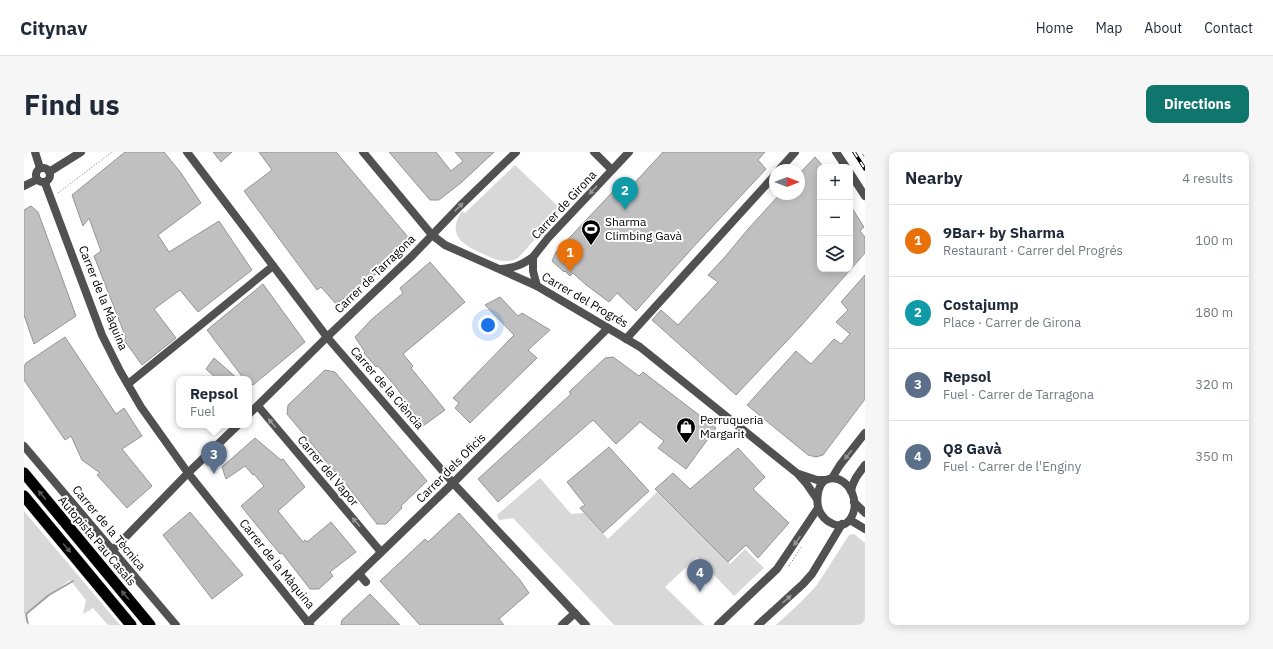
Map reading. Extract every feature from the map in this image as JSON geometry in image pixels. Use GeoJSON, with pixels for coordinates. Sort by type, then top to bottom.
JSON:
{"type":"FeatureCollection","features":[{"type":"Feature","properties":{"kind":"highway","name":"Autopista Pau Casals"},"geometry":{"type":"LineString","coordinates":[[24,473],[150,625]]}},
{"type":"Feature","properties":{"kind":"highway"},"geometry":{"type":"LineString","coordinates":[[24,496],[131,625]]}},
{"type":"Feature","properties":{"kind":"street"},"geometry":{"type":"LineString","coordinates":[[35,152],[40,168]]}},
{"type":"Feature","properties":{"kind":"street"},"geometry":{"type":"LineString","coordinates":[[49,172],[81,152]]}},
{"type":"Feature","properties":{"kind":"street","name":"Carrer de la Ciència"},"geometry":{"type":"LineString","coordinates":[[187,152],[327,337],[453,483],[586,625]]}},
{"type":"Feature","properties":{"kind":"street","name":"Carrer del Progrés"},"geometry":{"type":"LineString","coordinates":[[363,152],[432,235],[445,245],[537,286],[626,338],[646,352],[798,474],[817,499]]}},
{"type":"Feature","properties":{"kind":"street","name":"Carrer de Tarragona"},"geometry":{"type":"LineString","coordinates":[[252,411],[412,256],[460,206],[516,152]]}},
{"type":"Feature","properties":{"kind":"street"},"geometry":{"type":"LineString","coordinates":[[594,152],[612,170]]}},
{"type":"Feature","properties":{"kind":"street","name":"Carrer de Girona"},"geometry":{"type":"LineString","coordinates":[[500,269],[516,267],[533,257],[548,238],[629,152]]}},
{"type":"Feature","properties":{"kind":"street"},"geometry":{"type":"LineString","coordinates":[[784,164],[795,152]]}},
{"type":"Feature","properties":{"kind":"street"},"geometry":{"type":"LineString","coordinates":[[836,152],[844,164]]}},
{"type":"Feature","properties":{"kind":"street"},"geometry":{"type":"LineString","coordinates":[[36,180],[40,183],[45,183],[50,178],[49,172],[45,168],[40,168]]}},
{"type":"Feature","properties":{"kind":"street"},"geometry":{"type":"LineString","coordinates":[[36,180],[35,173],[40,168]]}},
{"type":"Feature","properties":{"kind":"street"},"geometry":{"type":"LineString","coordinates":[[853,178],[865,196]]}},
{"type":"Feature","properties":{"kind":"street"},"geometry":{"type":"LineString","coordinates":[[24,186],[36,180]]}},
{"type":"Feature","properties":{"kind":"street"},"geometry":{"type":"LineString","coordinates":[[626,338],[769,182]]}},
{"type":"Feature","properties":{"kind":"street","name":"Carrer de la Màquina"},"geometry":{"type":"LineString","coordinates":[[45,183],[102,335],[128,384],[188,473],[309,624]]}},
{"type":"Feature","properties":{"kind":"street","name":"Carrer de Girona"},"geometry":{"type":"LineString","coordinates":[[533,257],[533,271],[537,286]]}},
{"type":"Feature","properties":{"kind":"street"},"geometry":{"type":"LineString","coordinates":[[128,384],[273,266]]}},
{"type":"Feature","properties":{"kind":"street","name":"Carrer dels Oficis"},"geometry":{"type":"LineString","coordinates":[[309,624],[608,328]]}},
{"type":"Feature","properties":{"kind":"street","name":"Carrer del Vapor"},"geometry":{"type":"LineString","coordinates":[[258,406],[381,552]]}},
{"type":"Feature","properties":{"kind":"street"},"geometry":{"type":"LineString","coordinates":[[113,550],[188,473],[235,428]]}},
{"type":"Feature","properties":{"kind":"street"},"geometry":{"type":"LineString","coordinates":[[829,479],[842,480],[847,484],[851,491],[854,502],[853,514],[850,520],[842,524],[835,525],[825,520],[818,508],[817,499],[820,487],[829,479],[865,433]]}},
{"type":"Feature","properties":{"kind":"street","name":"Carrer de la Tècnica"},"geometry":{"type":"LineString","coordinates":[[24,446],[176,625]]}},
{"type":"Feature","properties":{"kind":"street"},"geometry":{"type":"LineString","coordinates":[[851,491],[852,485],[865,465]]}},
{"type":"Feature","properties":{"kind":"street","name":"Carrer del Progrés"},"geometry":{"type":"LineString","coordinates":[[798,474],[805,477],[829,479]]}},
{"type":"Feature","properties":{"kind":"street"},"geometry":{"type":"LineString","coordinates":[[854,502],[865,513]]}},
{"type":"Feature","properties":{"kind":"street"},"geometry":{"type":"LineString","coordinates":[[718,625],[777,569],[818,508]]}},
{"type":"Feature","properties":{"kind":"street"},"geometry":{"type":"LineString","coordinates":[[850,520],[865,529]]}},
{"type":"Feature","properties":{"kind":"street"},"geometry":{"type":"LineString","coordinates":[[758,625],[812,574],[842,524]]}},
{"type":"Feature","properties":{"kind":"street"},"geometry":{"type":"LineString","coordinates":[[359,574],[366,582]]}},
{"type":"Feature","properties":{"kind":"street"},"geometry":{"type":"LineString","coordinates":[[562,625],[575,613]]}},
{"type":"Feature","properties":{"kind":"path"},"geometry":{"type":"LineString","coordinates":[[58,194],[112,152]]}},
{"type":"Feature","properties":{"kind":"shaded area"},"geometry":{"type":"Polygon","coordinates":[[[515,165],[562,210],[518,258],[504,261],[492,258],[476,251],[463,243],[456,233],[456,227],[457,219],[462,211],[465,213],[515,165]]]}},
{"type":"Feature","properties":{"kind":"shaded area"},"geometry":{"type":"Polygon","coordinates":[[[540,478],[571,514],[584,513],[608,539],[657,492],[730,564],[745,549],[764,568],[734,596],[697,557],[665,587],[704,625],[614,625],[513,518],[499,520],[497,515],[540,478]]]}},
{"type":"Feature","properties":{"kind":"shaded area"},"geometry":{"type":"Polygon","coordinates":[[[24,511],[120,625],[108,625],[93,608],[83,614],[86,600],[70,580],[24,614],[24,511]]]}},
{"type":"Feature","properties":{"kind":"shaded area"},"geometry":{"type":"Polygon","coordinates":[[[854,534],[865,543],[865,625],[776,625],[817,585],[849,535],[854,534]]]}},
{"type":"Feature","properties":{"kind":"shaded area"},"geometry":{"type":"Polygon","coordinates":[[[24,614],[26,625],[24,625],[24,614]]]}},
{"type":"Feature","properties":{"kind":"building"},"geometry":{"type":"Polygon","coordinates":[[[125,152],[164,152],[181,173],[201,203],[158,235],[169,252],[219,221],[252,270],[198,312],[180,290],[154,309],[176,338],[142,365],[124,340],[126,338],[94,256],[101,251],[89,218],[83,226],[72,195],[125,152]]]}},
{"type":"Feature","properties":{"kind":"building"},"geometry":{"type":"Polygon","coordinates":[[[213,152],[232,152],[221,162],[213,152]]]}},
{"type":"Feature","properties":{"kind":"building"},"geometry":{"type":"Polygon","coordinates":[[[259,152],[336,152],[408,237],[377,267],[380,271],[336,304],[321,287],[317,290],[244,191],[272,170],[259,152]]]}},
{"type":"Feature","properties":{"kind":"building"},"geometry":{"type":"Polygon","coordinates":[[[389,152],[436,152],[451,171],[463,161],[455,152],[494,152],[462,182],[439,200],[430,200],[389,152]]]}},
{"type":"Feature","properties":{"kind":"building"},"geometry":{"type":"Polygon","coordinates":[[[663,152],[765,152],[758,160],[766,169],[636,311],[617,293],[609,302],[573,273],[570,276],[552,261],[556,252],[620,184],[627,191],[663,152]]]}},
{"type":"Feature","properties":{"kind":"building"},"geometry":{"type":"Polygon","coordinates":[[[815,157],[821,164],[817,164],[817,272],[848,272],[800,327],[736,395],[652,320],[661,310],[678,325],[718,282],[708,275],[775,200],[805,200],[805,168],[815,157]]]}},
{"type":"Feature","properties":{"kind":"building"},"geometry":{"type":"Polygon","coordinates":[[[31,206],[38,212],[76,316],[34,344],[24,315],[24,210],[31,206]]]}},
{"type":"Feature","properties":{"kind":"building"},"geometry":{"type":"Polygon","coordinates":[[[853,210],[864,227],[860,231],[865,237],[865,253],[853,267],[853,210]]]}},
{"type":"Feature","properties":{"kind":"building"},"geometry":{"type":"Polygon","coordinates":[[[430,262],[465,302],[403,354],[413,366],[411,368],[445,410],[423,426],[396,387],[378,366],[376,367],[364,353],[365,352],[355,337],[372,319],[403,293],[400,288],[430,262]]]}},
{"type":"Feature","properties":{"kind":"building"},"geometry":{"type":"Polygon","coordinates":[[[865,275],[865,399],[823,455],[816,457],[808,455],[747,405],[796,351],[811,364],[834,339],[841,344],[850,334],[836,322],[848,310],[841,302],[865,275]]]}},
{"type":"Feature","properties":{"kind":"building"},"geometry":{"type":"Polygon","coordinates":[[[263,284],[305,342],[253,385],[252,376],[242,376],[207,330],[263,284]]]}},
{"type":"Feature","properties":{"kind":"building"},"geometry":{"type":"Polygon","coordinates":[[[500,297],[518,316],[522,313],[550,330],[528,350],[537,358],[470,423],[455,408],[459,403],[453,398],[514,335],[485,305],[500,297]]]}},
{"type":"Feature","properties":{"kind":"building"},"geometry":{"type":"Polygon","coordinates":[[[65,337],[116,414],[124,408],[142,436],[122,449],[152,486],[127,508],[97,475],[100,473],[82,460],[71,436],[65,440],[24,380],[24,367],[26,363],[65,337]]]}},
{"type":"Feature","properties":{"kind":"building"},"geometry":{"type":"Polygon","coordinates":[[[613,357],[639,376],[643,372],[716,428],[686,469],[658,448],[664,441],[640,422],[616,444],[593,420],[498,502],[478,479],[571,394],[569,392],[605,358],[613,357]]]}},
{"type":"Feature","properties":{"kind":"building"},"geometry":{"type":"Polygon","coordinates":[[[214,358],[235,376],[214,376],[206,369],[214,358]]]}},
{"type":"Feature","properties":{"kind":"building"},"geometry":{"type":"Polygon","coordinates":[[[325,370],[335,372],[427,481],[401,506],[402,508],[386,524],[377,524],[336,471],[335,472],[287,414],[288,405],[325,370]]]}},
{"type":"Feature","properties":{"kind":"building"},"geometry":{"type":"Polygon","coordinates":[[[255,438],[281,460],[283,459],[305,487],[278,511],[303,542],[305,540],[307,542],[331,522],[356,552],[330,572],[333,576],[319,589],[310,589],[282,553],[280,554],[241,506],[264,486],[254,474],[253,475],[245,466],[226,479],[222,467],[255,438]]]}},
{"type":"Feature","properties":{"kind":"building"},"geometry":{"type":"Polygon","coordinates":[[[609,447],[649,491],[603,533],[580,508],[585,505],[567,482],[609,447]]]}},
{"type":"Feature","properties":{"kind":"building"},"geometry":{"type":"Polygon","coordinates":[[[738,448],[765,477],[753,489],[789,523],[758,558],[746,545],[728,562],[655,489],[673,473],[690,489],[738,448]]]}},
{"type":"Feature","properties":{"kind":"building"},"geometry":{"type":"Polygon","coordinates":[[[190,512],[243,575],[212,599],[163,535],[190,512]]]}},
{"type":"Feature","properties":{"kind":"building"},"geometry":{"type":"Polygon","coordinates":[[[459,513],[520,580],[529,593],[499,619],[504,625],[420,625],[380,581],[425,539],[428,542],[459,513]]]}},
{"type":"Feature","properties":{"kind":"building"},"geometry":{"type":"Polygon","coordinates":[[[370,594],[400,625],[341,625],[342,620],[370,594]]]}},
{"type":"Feature","properties":{"kind":"waterway"},"geometry":{"type":"LineString","coordinates":[[28,625],[26,614],[49,595],[73,581]]}},
{"type":"Feature","properties":{"kind":"railway"},"geometry":{"type":"LineString","coordinates":[[854,152],[865,169]]}},
{"type":"Feature","properties":{"kind":"place","name":"Costajump"},"geometry":{"type":"Point","coordinates":[625,210]}},
{"type":"Feature","properties":{"kind":"place","name":"Sharma Climbing Gavà"},"geometry":{"type":"Point","coordinates":[591,246]}},
{"type":"Feature","properties":{"kind":"place","name":"9Bar+ by Sharma"},"geometry":{"type":"Point","coordinates":[570,272]}},
{"type":"Feature","properties":{"kind":"place","name":"Perruqueria Margarit"},"geometry":{"type":"Point","coordinates":[686,444]}},
{"type":"Feature","properties":{"kind":"place","name":"Repsol"},"geometry":{"type":"Point","coordinates":[214,474]}},
{"type":"Feature","properties":{"kind":"place","name":"Q8 Gavà"},"geometry":{"type":"Point","coordinates":[700,592]}}]}
